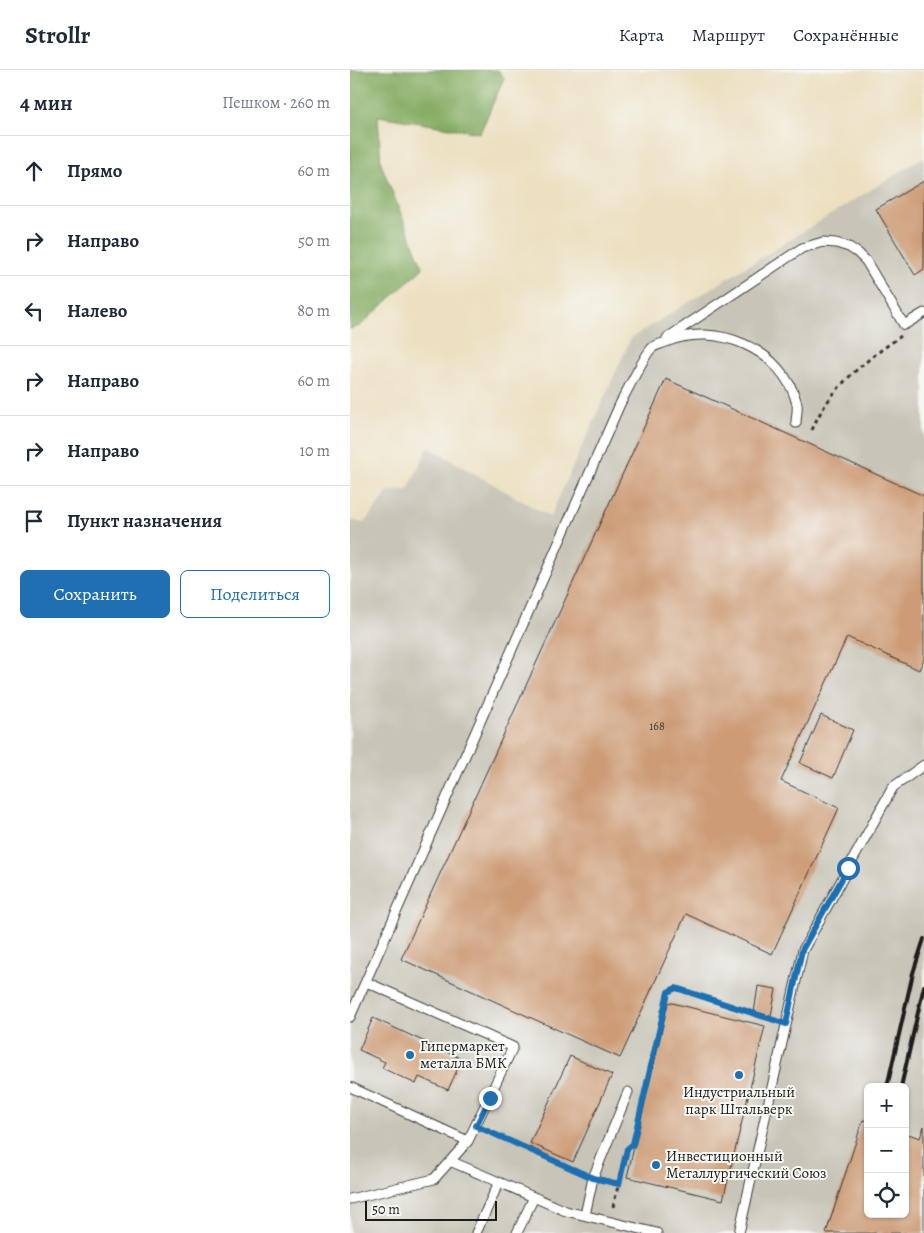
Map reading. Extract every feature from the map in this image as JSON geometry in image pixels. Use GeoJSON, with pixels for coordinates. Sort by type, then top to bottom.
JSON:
{"type":"FeatureCollection","features":[{"type":"Feature","properties":{"kind":"lane"},"geometry":{"type":"LineString","coordinates":[[350,1017],[620,404],[651,348],[802,248],[823,242],[849,247],[866,261],[904,325],[924,313]]}},
{"type":"Feature","properties":{"kind":"lane"},"geometry":{"type":"LineString","coordinates":[[651,348],[676,338],[703,334],[733,339],[760,353],[780,372],[790,388],[797,406],[796,423]]}},
{"type":"Feature","properties":{"kind":"lane"},"geometry":{"type":"LineString","coordinates":[[739,1233],[802,950],[893,787],[924,766]]}},
{"type":"Feature","properties":{"kind":"lane"},"geometry":{"type":"LineString","coordinates":[[350,1199],[434,1179],[468,1141],[512,1047],[366,982]]}},
{"type":"Feature","properties":{"kind":"lane"},"geometry":{"type":"LineString","coordinates":[[350,1087],[468,1141]]}},
{"type":"Feature","properties":{"kind":"lane"},"geometry":{"type":"LineString","coordinates":[[585,1216],[593,1178],[628,1092]]}},
{"type":"Feature","properties":{"kind":"lane"},"geometry":{"type":"LineString","coordinates":[[450,1161],[566,1211],[657,1233]]}},
{"type":"Feature","properties":{"kind":"lane"},"geometry":{"type":"LineString","coordinates":[[476,1233],[499,1182]]}},
{"type":"Feature","properties":{"kind":"lane"},"geometry":{"type":"LineString","coordinates":[[518,1233],[534,1197]]}},
{"type":"Feature","properties":{"kind":"path"},"geometry":{"type":"LineString","coordinates":[[812,430],[832,394],[874,355],[904,334],[904,325]]}},
{"type":"Feature","properties":{"kind":"path"},"geometry":{"type":"LineString","coordinates":[[614,1207],[627,1149],[633,1144],[668,992],[676,988],[786,1024]]}},
{"type":"Feature","properties":{"kind":"path"},"geometry":{"type":"LineString","coordinates":[[476,1126],[593,1178],[619,1184]]}},
{"type":"Feature","properties":{"kind":"shaded area","name":"Индустриальный парк Штальверк"},"geometry":{"type":"Polygon","coordinates":[[[924,157],[924,1233],[350,1233],[350,520],[364,523],[389,491],[408,490],[428,447],[550,517],[631,338],[924,157]]]}},
{"type":"Feature","properties":{"kind":"green space"},"geometry":{"type":"Polygon","coordinates":[[[350,70],[498,70],[504,78],[480,133],[378,116],[381,164],[423,268],[360,326],[350,329],[350,70]]]}},
{"type":"Feature","properties":{"kind":"building"},"geometry":{"type":"Polygon","coordinates":[[[924,181],[924,269],[915,275],[876,209],[924,181]]]}},
{"type":"Feature","properties":{"kind":"building"},"geometry":{"type":"Polygon","coordinates":[[[666,379],[924,496],[924,659],[919,670],[847,637],[781,781],[839,808],[772,954],[686,914],[620,1058],[401,959],[666,379]]]}},
{"type":"Feature","properties":{"kind":"building"},"geometry":{"type":"Polygon","coordinates":[[[821,715],[853,730],[833,778],[800,763],[821,715]]]}},
{"type":"Feature","properties":{"kind":"building"},"geometry":{"type":"Polygon","coordinates":[[[758,986],[776,989],[771,1016],[754,1013],[758,986]]]}},
{"type":"Feature","properties":{"kind":"building"},"geometry":{"type":"Polygon","coordinates":[[[668,1002],[765,1026],[723,1200],[627,1177],[668,1002]]]}},
{"type":"Feature","properties":{"kind":"building","name":"Гипермаркет металла БМК"},"geometry":{"type":"Polygon","coordinates":[[[373,1018],[462,1059],[448,1090],[419,1077],[416,1084],[382,1068],[385,1062],[359,1050],[373,1018]]]}},
{"type":"Feature","properties":{"kind":"building"},"geometry":{"type":"Polygon","coordinates":[[[570,1056],[612,1075],[573,1162],[530,1143],[570,1056]]]}},
{"type":"Feature","properties":{"kind":"building"},"geometry":{"type":"Polygon","coordinates":[[[863,1120],[864,1218],[909,1218],[909,1134],[920,1138],[924,1126],[924,1233],[826,1233],[863,1120]]]}},
{"type":"Feature","properties":{"kind":"railway"},"geometry":{"type":"LineString","coordinates":[[888,1083],[913,973],[924,939]]}},
{"type":"Feature","properties":{"kind":"railway"},"geometry":{"type":"LineString","coordinates":[[902,1083],[924,986]]}},
{"type":"Feature","properties":{"kind":"place","name":"Гипермаркет металла БМК"},"geometry":{"type":"Point","coordinates":[410,1055]}},
{"type":"Feature","properties":{"kind":"place","name":"Индустриальный парк Штальверк"},"geometry":{"type":"Point","coordinates":[739,1075]}},
{"type":"Feature","properties":{"kind":"place","name":"Инвестиционный Металлургический Союз"},"geometry":{"type":"Point","coordinates":[656,1165]}},
{"type":"Feature","properties":{"kind":"route"},"geometry":{"type":"LineString","coordinates":[[490,1098],[476,1126],[593,1178],[619,1184],[627,1149],[633,1144],[668,992],[676,988],[786,1024],[802,950],[848,868]]}}]}
